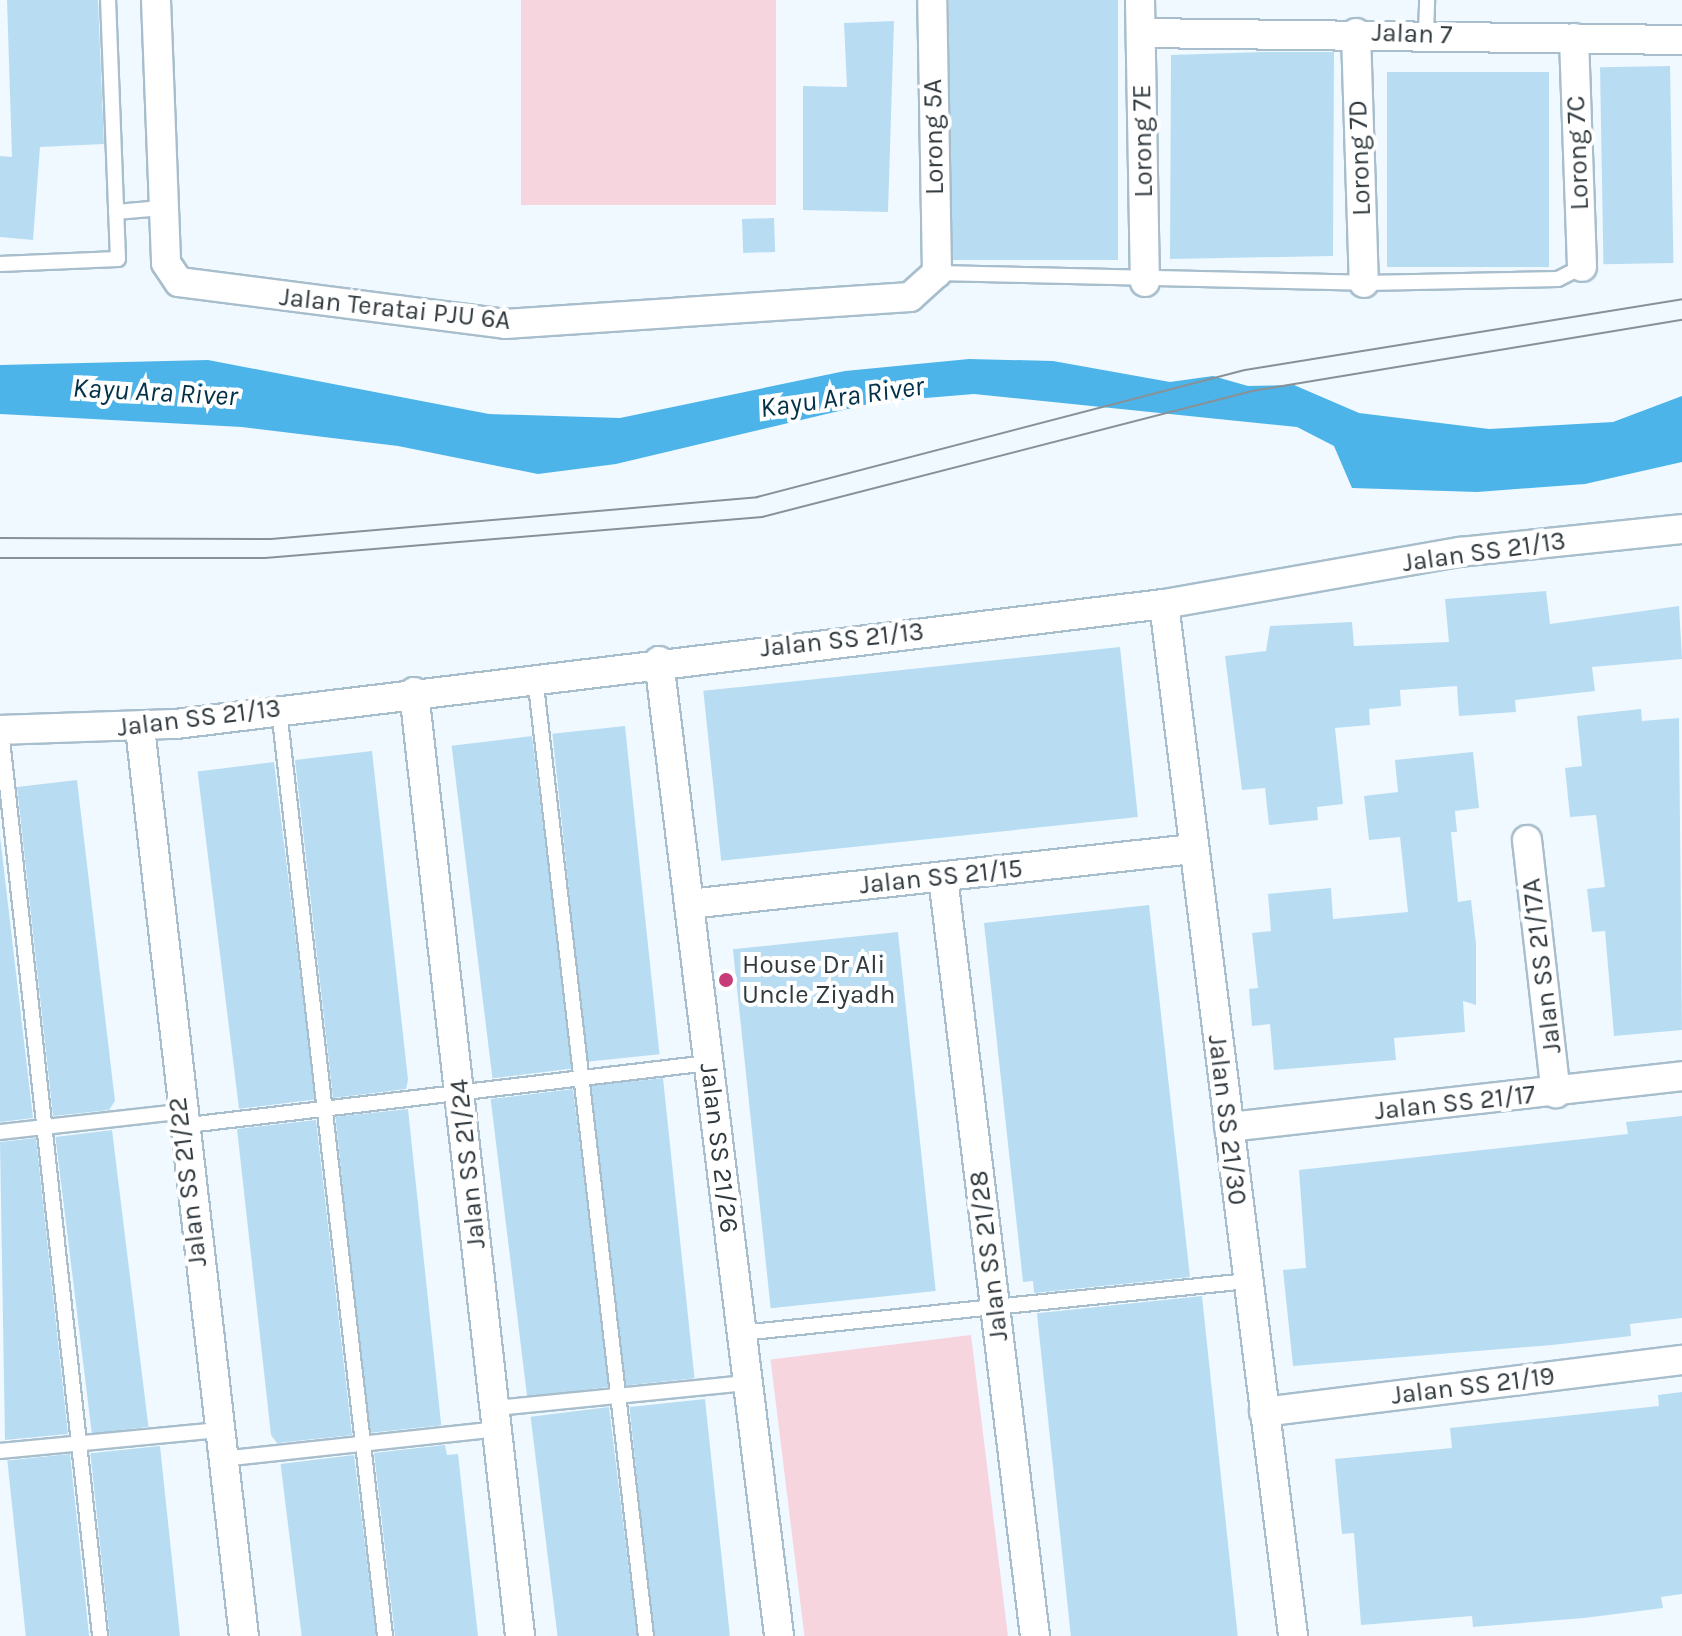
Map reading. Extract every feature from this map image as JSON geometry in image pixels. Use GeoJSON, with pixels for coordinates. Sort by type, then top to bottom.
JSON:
{"type":"FeatureCollection","features":[{"type":"Feature","properties":{"kind":"street","name":"Jalan Teratai PJU 6A"},"geometry":{"type":"LineString","coordinates":[[156,0],[166,263],[179,282],[505,324],[910,297],[937,273]]}},
{"type":"Feature","properties":{"kind":"street","name":"Lorong 5A"},"geometry":{"type":"LineString","coordinates":[[932,0],[937,273]]}},
{"type":"Feature","properties":{"kind":"street","name":"Lorong 7E"},"geometry":{"type":"LineString","coordinates":[[1140,0],[1145,282]]}},
{"type":"Feature","properties":{"kind":"street","name":"Jalan 7"},"geometry":{"type":"LineString","coordinates":[[1141,33],[1356,33],[1682,40]]}},
{"type":"Feature","properties":{"kind":"street","name":"Lorong 7D"},"geometry":{"type":"LineString","coordinates":[[1356,33],[1364,283]]}},
{"type":"Feature","properties":{"kind":"street","name":"Lorong 7C"},"geometry":{"type":"LineString","coordinates":[[1574,38],[1582,267]]}},
{"type":"Feature","properties":{"kind":"street","name":"Jalan SS 21/13"},"geometry":{"type":"LineString","coordinates":[[0,730],[140,728],[659,661],[1164,604],[1460,552],[1682,529]]}},
{"type":"Feature","properties":{"kind":"street","name":"Jalan SS 21/30"},"geometry":{"type":"LineString","coordinates":[[1164,604],[1293,1636]]}},
{"type":"Feature","properties":{"kind":"street","name":"Jalan SS 21/26"},"geometry":{"type":"LineString","coordinates":[[659,661],[779,1636]]}},
{"type":"Feature","properties":{"kind":"street","name":"Jalan SS 21/24"},"geometry":{"type":"LineString","coordinates":[[414,692],[520,1636]]}},
{"type":"Feature","properties":{"kind":"street","name":"Jalan SS 21/22"},"geometry":{"type":"LineString","coordinates":[[140,728],[180,1119],[244,1636]]}},
{"type":"Feature","properties":{"kind":"street","name":"Jalan SS 21/17A"},"geometry":{"type":"LineString","coordinates":[[1527,840],[1556,1093]]}},
{"type":"Feature","properties":{"kind":"street","name":"Jalan SS 21/15"},"geometry":{"type":"LineString","coordinates":[[689,904],[1193,849]]}},
{"type":"Feature","properties":{"kind":"street","name":"Jalan SS 21/28"},"geometry":{"type":"LineString","coordinates":[[943,877],[1035,1636]]}},
{"type":"Feature","properties":{"kind":"street","name":"Jalan SS 21/17"},"geometry":{"type":"LineString","coordinates":[[1229,1127],[1556,1093],[1682,1076]]}},
{"type":"Feature","properties":{"kind":"street","name":"Jalan SS 21/19"},"geometry":{"type":"LineString","coordinates":[[1264,1412],[1682,1360]]}},
{"type":"Feature","properties":{"kind":"lane"},"geometry":{"type":"LineString","coordinates":[[0,264],[118,259],[108,0]]}},
{"type":"Feature","properties":{"kind":"lane"},"geometry":{"type":"LineString","coordinates":[[1426,34],[1427,0]]}},
{"type":"Feature","properties":{"kind":"lane"},"geometry":{"type":"LineString","coordinates":[[116,212],[162,208]]}},
{"type":"Feature","properties":{"kind":"lane"},"geometry":{"type":"LineString","coordinates":[[937,273],[1145,282],[1364,283],[1558,279],[1582,267]]}},
{"type":"Feature","properties":{"kind":"lane"},"geometry":{"type":"LineString","coordinates":[[534,677],[646,1636]]}},
{"type":"Feature","properties":{"kind":"lane"},"geometry":{"type":"LineString","coordinates":[[279,709],[385,1636]]}},
{"type":"Feature","properties":{"kind":"lane"},"geometry":{"type":"LineString","coordinates":[[0,730],[100,1636]]}},
{"type":"Feature","properties":{"kind":"lane"},"geometry":{"type":"LineString","coordinates":[[0,1132],[324,1108],[708,1063]]}},
{"type":"Feature","properties":{"kind":"lane"},"geometry":{"type":"LineString","coordinates":[[741,1333],[1248,1281]]}},
{"type":"Feature","properties":{"kind":"lane"},"geometry":{"type":"LineString","coordinates":[[222,1459],[363,1444],[618,1397],[747,1383]]}},
{"type":"Feature","properties":{"kind":"lane"},"geometry":{"type":"LineString","coordinates":[[0,1451],[219,1430]]}},
{"type":"Feature","properties":{"kind":"shaded area"},"geometry":{"type":"Polygon","coordinates":[[[521,0],[776,0],[776,205],[521,205],[521,0]]]}},
{"type":"Feature","properties":{"kind":"shaded area"},"geometry":{"type":"Polygon","coordinates":[[[971,1335],[1008,1636],[804,1636],[771,1360],[971,1335]]]}},
{"type":"Feature","properties":{"kind":"water","name":"Kayu Ara River"},"geometry":{"type":"Polygon","coordinates":[[[969,359],[1053,361],[1170,382],[1213,376],[1248,386],[1294,385],[1359,413],[1489,429],[1613,422],[1682,396],[1682,462],[1585,484],[1477,492],[1352,488],[1334,446],[1297,427],[974,394],[877,402],[616,464],[538,474],[398,446],[242,427],[0,414],[0,365],[208,360],[489,414],[620,418],[845,371],[969,359]]]}},
{"type":"Feature","properties":{"kind":"building"},"geometry":{"type":"Polygon","coordinates":[[[7,0],[98,0],[104,144],[40,147],[33,240],[0,237],[0,156],[12,157],[7,0]]]}},
{"type":"Feature","properties":{"kind":"building"},"geometry":{"type":"Polygon","coordinates":[[[949,0],[1118,0],[1118,260],[949,260],[949,0]]]}},
{"type":"Feature","properties":{"kind":"building"},"geometry":{"type":"Polygon","coordinates":[[[894,21],[888,212],[803,210],[803,86],[847,87],[844,23],[894,21]]]}},
{"type":"Feature","properties":{"kind":"building"},"geometry":{"type":"Polygon","coordinates":[[[1334,52],[1333,256],[1170,259],[1171,55],[1334,52]]]}},
{"type":"Feature","properties":{"kind":"building"},"geometry":{"type":"Polygon","coordinates":[[[1670,66],[1673,263],[1603,264],[1600,67],[1670,66]]]}},
{"type":"Feature","properties":{"kind":"building"},"geometry":{"type":"Polygon","coordinates":[[[1387,72],[1549,72],[1549,267],[1387,267],[1387,72]]]}},
{"type":"Feature","properties":{"kind":"building"},"geometry":{"type":"Polygon","coordinates":[[[774,218],[775,252],[743,253],[742,219],[774,218]]]}},
{"type":"Feature","properties":{"kind":"building"},"geometry":{"type":"Polygon","coordinates":[[[1546,591],[1550,624],[1679,606],[1682,659],[1592,667],[1595,691],[1515,700],[1516,712],[1459,716],[1457,686],[1400,690],[1401,706],[1369,709],[1370,725],[1335,728],[1343,804],[1317,807],[1318,820],[1269,825],[1265,788],[1242,790],[1225,656],[1266,651],[1270,626],[1352,622],[1354,646],[1449,642],[1445,599],[1546,591]]]}},
{"type":"Feature","properties":{"kind":"building"},"geometry":{"type":"Polygon","coordinates":[[[1120,647],[1138,817],[721,861],[703,691],[1120,647]]]}},
{"type":"Feature","properties":{"kind":"building"},"geometry":{"type":"Polygon","coordinates":[[[1641,709],[1642,721],[1679,718],[1682,1030],[1614,1036],[1605,931],[1592,932],[1587,889],[1605,887],[1596,815],[1570,817],[1565,768],[1582,766],[1577,716],[1641,709]]]}},
{"type":"Feature","properties":{"kind":"building"},"geometry":{"type":"Polygon","coordinates":[[[625,726],[659,1054],[587,1062],[552,734],[625,726]]]}},
{"type":"Feature","properties":{"kind":"building"},"geometry":{"type":"Polygon","coordinates":[[[532,736],[573,1069],[492,1078],[452,746],[532,736]]]}},
{"type":"Feature","properties":{"kind":"building"},"geometry":{"type":"Polygon","coordinates":[[[372,751],[408,1080],[406,1089],[333,1098],[295,760],[372,751]]]}},
{"type":"Feature","properties":{"kind":"building"},"geometry":{"type":"Polygon","coordinates":[[[1473,752],[1479,808],[1455,811],[1457,832],[1451,832],[1458,902],[1471,900],[1476,944],[1476,1005],[1463,1001],[1465,1032],[1394,1038],[1396,1060],[1274,1070],[1270,1024],[1252,1026],[1249,989],[1258,988],[1252,933],[1271,931],[1268,894],[1331,888],[1333,919],[1408,912],[1400,837],[1369,840],[1364,796],[1398,792],[1395,760],[1473,752]]]}},
{"type":"Feature","properties":{"kind":"building"},"geometry":{"type":"Polygon","coordinates":[[[274,762],[315,1099],[239,1109],[198,771],[274,762]]]}},
{"type":"Feature","properties":{"kind":"building"},"geometry":{"type":"Polygon","coordinates":[[[77,780],[115,1101],[109,1110],[53,1116],[17,787],[77,780]]]}},
{"type":"Feature","properties":{"kind":"building"},"geometry":{"type":"Polygon","coordinates":[[[0,836],[33,1118],[0,1122],[0,836]]]}},
{"type":"Feature","properties":{"kind":"building"},"geometry":{"type":"Polygon","coordinates":[[[1149,905],[1190,1277],[1034,1293],[1033,1281],[1023,1282],[984,923],[1149,905]]]}},
{"type":"Feature","properties":{"kind":"building"},"geometry":{"type":"Polygon","coordinates":[[[898,932],[936,1291],[771,1308],[733,949],[898,932]]]}},
{"type":"Feature","properties":{"kind":"building"},"geometry":{"type":"Polygon","coordinates":[[[663,1078],[695,1378],[623,1386],[591,1086],[663,1078]]]}},
{"type":"Feature","properties":{"kind":"building"},"geometry":{"type":"Polygon","coordinates":[[[573,1089],[610,1387],[527,1397],[491,1099],[573,1089]]]}},
{"type":"Feature","properties":{"kind":"building"},"geometry":{"type":"Polygon","coordinates":[[[408,1109],[441,1425],[369,1433],[335,1117],[408,1109]]]}},
{"type":"Feature","properties":{"kind":"building"},"geometry":{"type":"Polygon","coordinates":[[[1682,1116],[1682,1318],[1630,1324],[1631,1336],[1293,1366],[1283,1270],[1306,1268],[1299,1170],[1628,1134],[1626,1122],[1682,1116]]]}},
{"type":"Feature","properties":{"kind":"building"},"geometry":{"type":"Polygon","coordinates":[[[316,1120],[352,1435],[277,1443],[271,1435],[237,1129],[316,1120]]]}},
{"type":"Feature","properties":{"kind":"building"},"geometry":{"type":"Polygon","coordinates":[[[112,1130],[148,1427],[92,1434],[55,1137],[112,1130]]]}},
{"type":"Feature","properties":{"kind":"building"},"geometry":{"type":"Polygon","coordinates":[[[36,1138],[68,1434],[5,1440],[0,1142],[36,1138]]]}},
{"type":"Feature","properties":{"kind":"building"},"geometry":{"type":"Polygon","coordinates":[[[1202,1296],[1238,1636],[1071,1636],[1037,1313],[1202,1296]]]}},
{"type":"Feature","properties":{"kind":"building"},"geometry":{"type":"Polygon","coordinates":[[[1682,1392],[1682,1594],[1661,1597],[1663,1608],[1473,1627],[1472,1616],[1361,1625],[1354,1533],[1342,1534],[1335,1459],[1452,1448],[1450,1428],[1659,1406],[1658,1395],[1682,1392]]]}},
{"type":"Feature","properties":{"kind":"building"},"geometry":{"type":"Polygon","coordinates":[[[705,1399],[730,1636],[653,1636],[629,1407],[705,1399]]]}},
{"type":"Feature","properties":{"kind":"building"},"geometry":{"type":"Polygon","coordinates":[[[609,1407],[637,1636],[558,1636],[531,1417],[609,1407]]]}},
{"type":"Feature","properties":{"kind":"building"},"geometry":{"type":"Polygon","coordinates":[[[445,1445],[447,1455],[458,1454],[478,1636],[395,1636],[374,1453],[445,1445]]]}},
{"type":"Feature","properties":{"kind":"building"},"geometry":{"type":"Polygon","coordinates":[[[160,1446],[180,1636],[110,1636],[90,1453],[160,1446]]]}},
{"type":"Feature","properties":{"kind":"building"},"geometry":{"type":"Polygon","coordinates":[[[70,1454],[89,1636],[26,1636],[7,1461],[70,1454]]]}},
{"type":"Feature","properties":{"kind":"building"},"geometry":{"type":"Polygon","coordinates":[[[354,1455],[376,1636],[302,1636],[281,1464],[354,1455]]]}},
{"type":"Feature","properties":{"kind":"tram line"},"geometry":{"type":"LineString","coordinates":[[0,538],[271,539],[757,497],[1245,370],[1682,299]]}},
{"type":"Feature","properties":{"kind":"tram line"},"geometry":{"type":"LineString","coordinates":[[0,558],[265,558],[762,517],[1252,391],[1682,320]]}},
{"type":"Feature","properties":{"kind":"place","name":"House Dr Ali Uncle Ziyadh"},"geometry":{"type":"Point","coordinates":[726,980]}}]}
